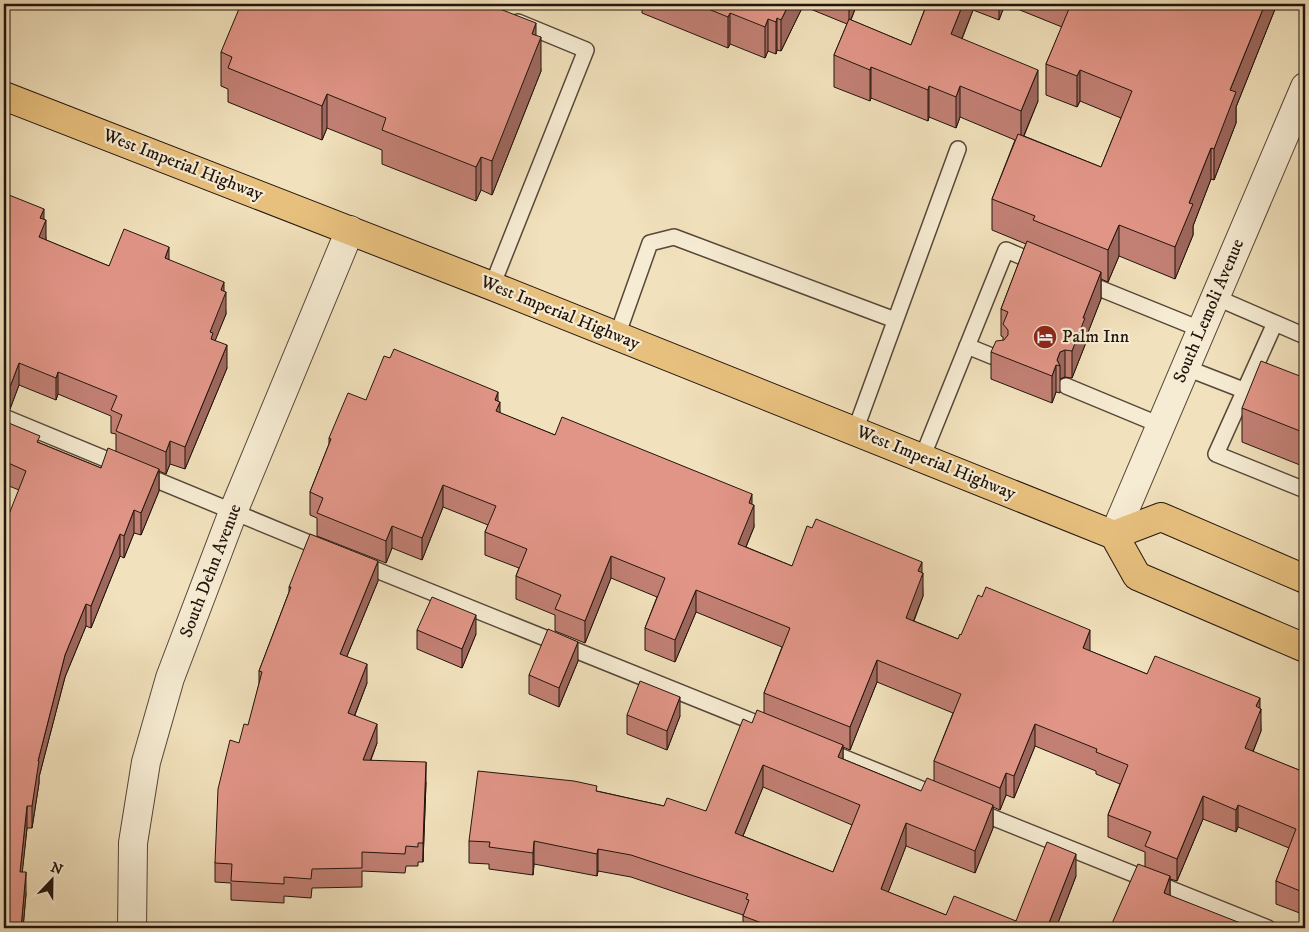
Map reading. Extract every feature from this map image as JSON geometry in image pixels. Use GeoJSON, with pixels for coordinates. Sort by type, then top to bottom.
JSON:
{"type":"FeatureCollection","features":[{"type":"Feature","properties":{"kind":"main road","name":"West Imperial Highway"},"geometry":{"type":"LineString","coordinates":[[4,96],[492,286],[1114,535]]}},
{"type":"Feature","properties":{"kind":"main road"},"geometry":{"type":"LineString","coordinates":[[1305,578],[1161,517],[1114,535],[1137,576],[1305,648]]}},
{"type":"Feature","properties":{"kind":"street","name":"South Lemoli Avenue"},"geometry":{"type":"LineString","coordinates":[[1114,535],[1200,329],[1305,87]]}},
{"type":"Feature","properties":{"kind":"street","name":"South Dehn Avenue"},"geometry":{"type":"LineString","coordinates":[[132,928],[133,843],[146,762],[170,678],[234,512],[350,230]]}},
{"type":"Feature","properties":{"kind":"lane"},"geometry":{"type":"LineString","coordinates":[[492,286],[586,50],[508,18]]}},
{"type":"Feature","properties":{"kind":"lane"},"geometry":{"type":"LineString","coordinates":[[855,431],[958,149]]}},
{"type":"Feature","properties":{"kind":"lane"},"geometry":{"type":"LineString","coordinates":[[618,336],[650,243],[674,237],[896,320]]}},
{"type":"Feature","properties":{"kind":"lane"},"geometry":{"type":"LineString","coordinates":[[922,458],[1006,250],[1053,269]]}},
{"type":"Feature","properties":{"kind":"lane"},"geometry":{"type":"LineString","coordinates":[[1071,277],[1200,329]]}},
{"type":"Feature","properties":{"kind":"lane"},"geometry":{"type":"LineString","coordinates":[[1215,297],[1305,336]]}},
{"type":"Feature","properties":{"kind":"lane"},"geometry":{"type":"LineString","coordinates":[[1275,323],[1243,390],[1216,454],[1305,490]]}},
{"type":"Feature","properties":{"kind":"lane"},"geometry":{"type":"LineString","coordinates":[[967,346],[999,359]]}},
{"type":"Feature","properties":{"kind":"lane"},"geometry":{"type":"LineString","coordinates":[[1184,367],[1243,390]]}},
{"type":"Feature","properties":{"kind":"lane"},"geometry":{"type":"LineString","coordinates":[[1066,386],[1160,425]]}},
{"type":"Feature","properties":{"kind":"lane"},"geometry":{"type":"LineString","coordinates":[[4,417],[340,555],[788,735]]}},
{"type":"Feature","properties":{"kind":"lane"},"geometry":{"type":"LineString","coordinates":[[815,746],[1268,928]]}},
{"type":"Feature","properties":{"kind":"building"},"geometry":{"type":"Polygon","coordinates":[[[241,4],[487,4],[536,23],[532,34],[541,37],[492,161],[481,157],[476,167],[382,130],[386,118],[327,94],[322,106],[228,68],[232,57],[221,52],[241,4]]]}},
{"type":"Feature","properties":{"kind":"building"},"geometry":{"type":"Polygon","coordinates":[[[696,4],[789,4],[781,20],[777,18],[776,22],[768,19],[765,27],[730,13],[728,17],[696,4]]]}},
{"type":"Feature","properties":{"kind":"building"},"geometry":{"type":"Polygon","coordinates":[[[927,4],[963,4],[951,34],[1038,70],[1021,111],[960,86],[956,97],[929,86],[928,90],[871,67],[870,70],[834,55],[849,19],[911,45],[927,4]]]}},
{"type":"Feature","properties":{"kind":"building"},"geometry":{"type":"Polygon","coordinates":[[[1071,4],[1265,4],[1230,90],[1236,92],[1214,149],[1211,148],[1189,203],[1193,204],[1175,247],[1119,225],[1108,250],[1033,220],[1035,216],[992,199],[1018,134],[1101,167],[1132,91],[1080,70],[1077,76],[1046,64],[1071,4]]]}},
{"type":"Feature","properties":{"kind":"building"},"geometry":{"type":"Polygon","coordinates":[[[4,193],[44,209],[40,218],[46,220],[39,237],[109,266],[124,229],[169,247],[165,258],[224,282],[221,290],[226,292],[210,332],[213,333],[211,339],[227,345],[185,447],[170,441],[166,452],[116,431],[122,415],[111,410],[117,396],[58,372],[56,378],[19,363],[10,387],[4,386],[4,193]]]}},
{"type":"Feature","properties":{"kind":"building","name":"Palm Inn"},"geometry":{"type":"Polygon","coordinates":[[[1027,241],[1101,272],[1072,351],[1065,350],[1060,352],[1057,360],[1060,366],[1056,365],[1052,376],[991,352],[996,341],[1004,340],[1008,335],[1008,330],[1003,324],[1008,312],[1001,309],[1027,241]]]}},
{"type":"Feature","properties":{"kind":"building"},"geometry":{"type":"Polygon","coordinates":[[[394,349],[498,392],[495,400],[500,402],[496,411],[555,435],[562,417],[752,494],[749,503],[754,505],[738,544],[792,566],[807,526],[812,528],[816,519],[922,562],[918,571],[923,573],[906,618],[958,639],[978,595],[982,597],[986,587],[1090,630],[1083,648],[1147,674],[1155,656],[1260,698],[1256,706],[1261,709],[1245,748],[1299,770],[1305,754],[1305,893],[1276,881],[1296,829],[1238,805],[1236,810],[1203,796],[1177,859],[1145,846],[1151,832],[1108,815],[1128,765],[1096,752],[1097,749],[1035,724],[1014,776],[1006,773],[1000,788],[934,761],[961,694],[877,660],[850,727],[764,693],[790,628],[696,590],[675,640],[645,628],[665,578],[611,556],[585,621],[555,609],[561,595],[516,576],[527,549],[485,532],[496,506],[443,485],[422,538],[392,526],[386,541],[317,513],[323,498],[310,492],[331,439],[329,438],[348,393],[366,400],[384,356],[390,358],[394,349]]]}},
{"type":"Feature","properties":{"kind":"building"},"geometry":{"type":"Polygon","coordinates":[[[1261,361],[1305,378],[1305,433],[1242,408],[1261,361]]]}},
{"type":"Feature","properties":{"kind":"building"},"geometry":{"type":"Polygon","coordinates":[[[4,421],[40,436],[37,442],[101,468],[108,448],[159,469],[141,513],[134,510],[124,536],[120,534],[91,606],[86,604],[65,655],[38,761],[32,806],[27,806],[20,872],[26,872],[21,928],[4,928],[4,527],[26,471],[4,461],[4,421]]]}},
{"type":"Feature","properties":{"kind":"building"},"geometry":{"type":"Polygon","coordinates":[[[310,534],[378,561],[340,654],[367,664],[348,713],[377,724],[363,760],[426,762],[423,843],[418,843],[418,847],[406,846],[405,854],[362,852],[362,868],[312,869],[311,879],[284,877],[284,884],[231,881],[232,864],[215,863],[218,789],[230,740],[239,743],[244,724],[248,725],[262,672],[259,671],[310,534]]]}},
{"type":"Feature","properties":{"kind":"building"},"geometry":{"type":"Polygon","coordinates":[[[432,597],[476,615],[462,649],[417,630],[432,597]]]}},
{"type":"Feature","properties":{"kind":"building"},"geometry":{"type":"Polygon","coordinates":[[[548,629],[578,642],[559,688],[529,675],[548,629]]]}},
{"type":"Feature","properties":{"kind":"building"},"geometry":{"type":"Polygon","coordinates":[[[640,681],[680,697],[667,731],[627,715],[640,681]]]}},
{"type":"Feature","properties":{"kind":"building"},"geometry":{"type":"Polygon","coordinates":[[[757,710],[843,745],[838,757],[921,791],[927,778],[993,805],[975,851],[906,823],[881,889],[946,915],[954,896],[1016,921],[1047,842],[1076,854],[1047,928],[775,928],[743,916],[749,900],[746,899],[748,894],[631,855],[598,849],[597,854],[534,841],[533,853],[489,847],[490,842],[469,841],[478,771],[574,781],[597,786],[596,791],[664,806],[667,798],[706,811],[743,719],[752,723],[757,710]],[[763,765],[735,833],[833,872],[860,805],[763,765]]]}},
{"type":"Feature","properties":{"kind":"building"},"geometry":{"type":"Polygon","coordinates":[[[1138,864],[1170,876],[1164,893],[1248,926],[1247,928],[1110,928],[1138,864]]]}},
{"type":"Feature","properties":{"kind":"place","name":"Palm Inn"},"geometry":{"type":"Point","coordinates":[1045,337]}}]}
